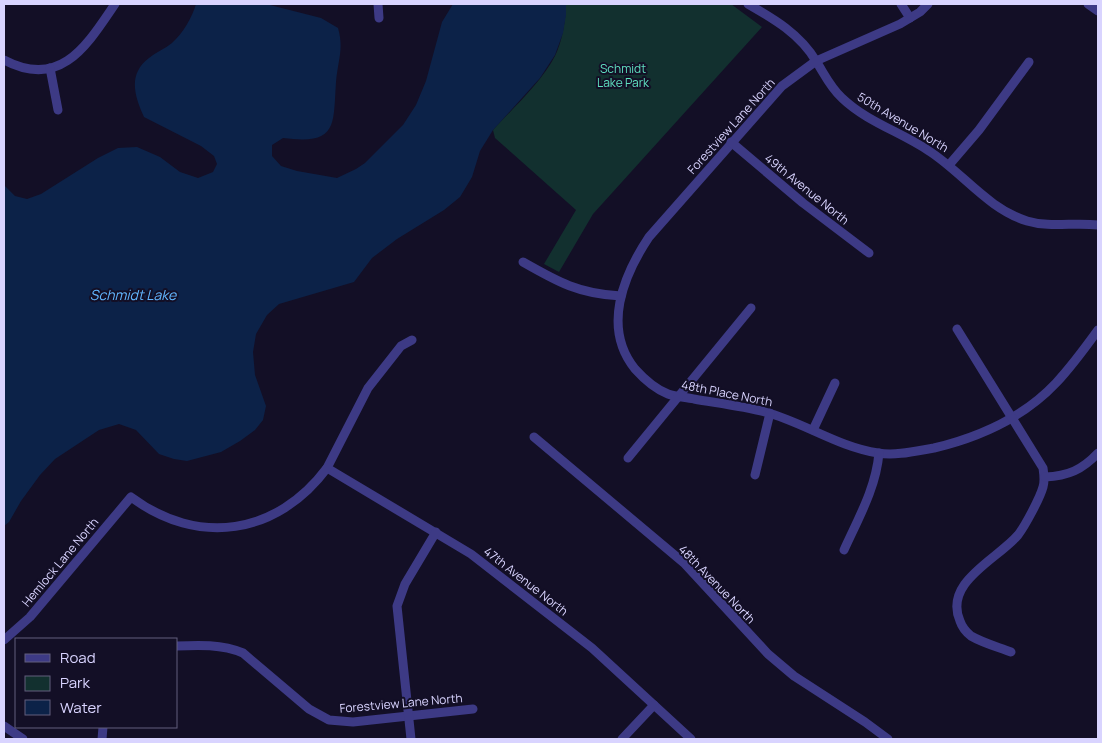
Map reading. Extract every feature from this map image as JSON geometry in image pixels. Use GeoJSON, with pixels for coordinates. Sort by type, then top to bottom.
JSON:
{"type":"FeatureCollection","features":[{"type":"Feature","properties":{"kind":"street"},"geometry":{"type":"LineString","coordinates":[[4,60],[33,69],[50,68],[72,58],[82,50],[115,4]]}},
{"type":"Feature","properties":{"kind":"street"},"geometry":{"type":"LineString","coordinates":[[378,4],[379,18]]}},
{"type":"Feature","properties":{"kind":"street","name":"50th Avenue North"},"geometry":{"type":"LineString","coordinates":[[748,4],[794,34],[816,61],[831,87],[858,112],[929,151],[949,165],[1008,214],[1046,225],[1098,225]]}},
{"type":"Feature","properties":{"kind":"street"},"geometry":{"type":"LineString","coordinates":[[901,4],[910,18]]}},
{"type":"Feature","properties":{"kind":"street","name":"Forestview Lane North"},"geometry":{"type":"LineString","coordinates":[[621,296],[634,261],[649,237],[782,86],[816,61],[910,18],[928,4]]}},
{"type":"Feature","properties":{"kind":"street"},"geometry":{"type":"LineString","coordinates":[[1088,4],[1098,10]]}},
{"type":"Feature","properties":{"kind":"street"},"geometry":{"type":"LineString","coordinates":[[949,165],[979,130],[1029,62]]}},
{"type":"Feature","properties":{"kind":"street"},"geometry":{"type":"LineString","coordinates":[[50,68],[58,110]]}},
{"type":"Feature","properties":{"kind":"street","name":"49th Avenue North"},"geometry":{"type":"LineString","coordinates":[[731,142],[803,203],[869,253]]}},
{"type":"Feature","properties":{"kind":"street"},"geometry":{"type":"LineString","coordinates":[[523,262],[557,282],[573,288],[589,293],[621,296]]}},
{"type":"Feature","properties":{"kind":"street","name":"48th Place North"},"geometry":{"type":"LineString","coordinates":[[621,296],[617,328],[620,342],[626,355],[643,378],[668,394],[785,417],[861,449],[879,453],[902,453],[923,450],[966,440],[1013,418],[1055,384],[1098,330]]}},
{"type":"Feature","properties":{"kind":"street"},"geometry":{"type":"LineString","coordinates":[[628,458],[751,308]]}},
{"type":"Feature","properties":{"kind":"street"},"geometry":{"type":"LineString","coordinates":[[958,329],[1044,468],[1043,489],[1019,533],[1009,544],[975,572],[958,597],[957,615],[966,632],[973,637],[1011,652]]}},
{"type":"Feature","properties":{"kind":"street"},"geometry":{"type":"LineString","coordinates":[[327,468],[368,388],[402,346],[412,340]]}},
{"type":"Feature","properties":{"kind":"street"},"geometry":{"type":"LineString","coordinates":[[813,430],[835,383]]}},
{"type":"Feature","properties":{"kind":"street"},"geometry":{"type":"LineString","coordinates":[[755,475],[770,413]]}},
{"type":"Feature","properties":{"kind":"street","name":"48th Avenue North"},"geometry":{"type":"LineString","coordinates":[[534,437],[684,563],[744,630],[774,660],[794,676],[888,739]]}},
{"type":"Feature","properties":{"kind":"street"},"geometry":{"type":"LineString","coordinates":[[844,550],[875,478],[879,453]]}},
{"type":"Feature","properties":{"kind":"street"},"geometry":{"type":"LineString","coordinates":[[1045,477],[1071,473],[1089,462],[1098,453]]}},
{"type":"Feature","properties":{"kind":"street","name":"Hemlock Lane North"},"geometry":{"type":"LineString","coordinates":[[4,640],[30,617],[131,497],[163,517],[182,524],[201,528],[222,528],[260,521],[297,501],[327,468]]}},
{"type":"Feature","properties":{"kind":"street","name":"47th Avenue North"},"geometry":{"type":"LineString","coordinates":[[327,468],[471,554],[592,648],[691,739]]}},
{"type":"Feature","properties":{"kind":"street"},"geometry":{"type":"LineString","coordinates":[[411,739],[397,606],[405,584],[436,532]]}},
{"type":"Feature","properties":{"kind":"street","name":"Forestview Lane North"},"geometry":{"type":"LineString","coordinates":[[178,646],[232,648],[243,652],[309,709],[329,720],[353,722],[473,710]]}},
{"type":"Feature","properties":{"kind":"street"},"geometry":{"type":"LineString","coordinates":[[622,739],[654,705]]}},
{"type":"Feature","properties":{"kind":"street"},"geometry":{"type":"LineString","coordinates":[[5,730],[23,739]]}},
{"type":"Feature","properties":{"kind":"green space","name":"Schmidt Lake Park"},"geometry":{"type":"Polygon","coordinates":[[[566,4],[731,4],[762,27],[593,214],[559,272],[544,264],[576,210],[495,138],[493,130],[535,85],[555,56],[563,30],[566,4]]]}},
{"type":"Feature","properties":{"kind":"water","name":"Schmidt Lake"},"geometry":{"type":"Polygon","coordinates":[[[196,4],[266,4],[321,18],[338,28],[340,55],[334,110],[329,129],[323,135],[314,138],[283,138],[272,145],[272,156],[281,166],[297,171],[337,178],[365,163],[403,125],[416,105],[426,81],[442,22],[453,4],[566,4],[566,15],[563,33],[555,55],[540,78],[493,130],[480,151],[472,177],[460,197],[444,210],[397,239],[372,258],[354,282],[279,304],[267,315],[256,334],[253,352],[255,375],[266,406],[263,420],[255,430],[221,452],[187,461],[159,454],[136,430],[119,424],[99,430],[55,459],[40,475],[21,501],[9,522],[4,526],[4,185],[15,196],[27,199],[41,194],[98,158],[118,148],[137,147],[160,157],[180,172],[198,178],[213,172],[217,164],[214,156],[201,146],[144,117],[135,85],[138,71],[142,64],[180,35],[187,25],[196,4]]]}}]}
